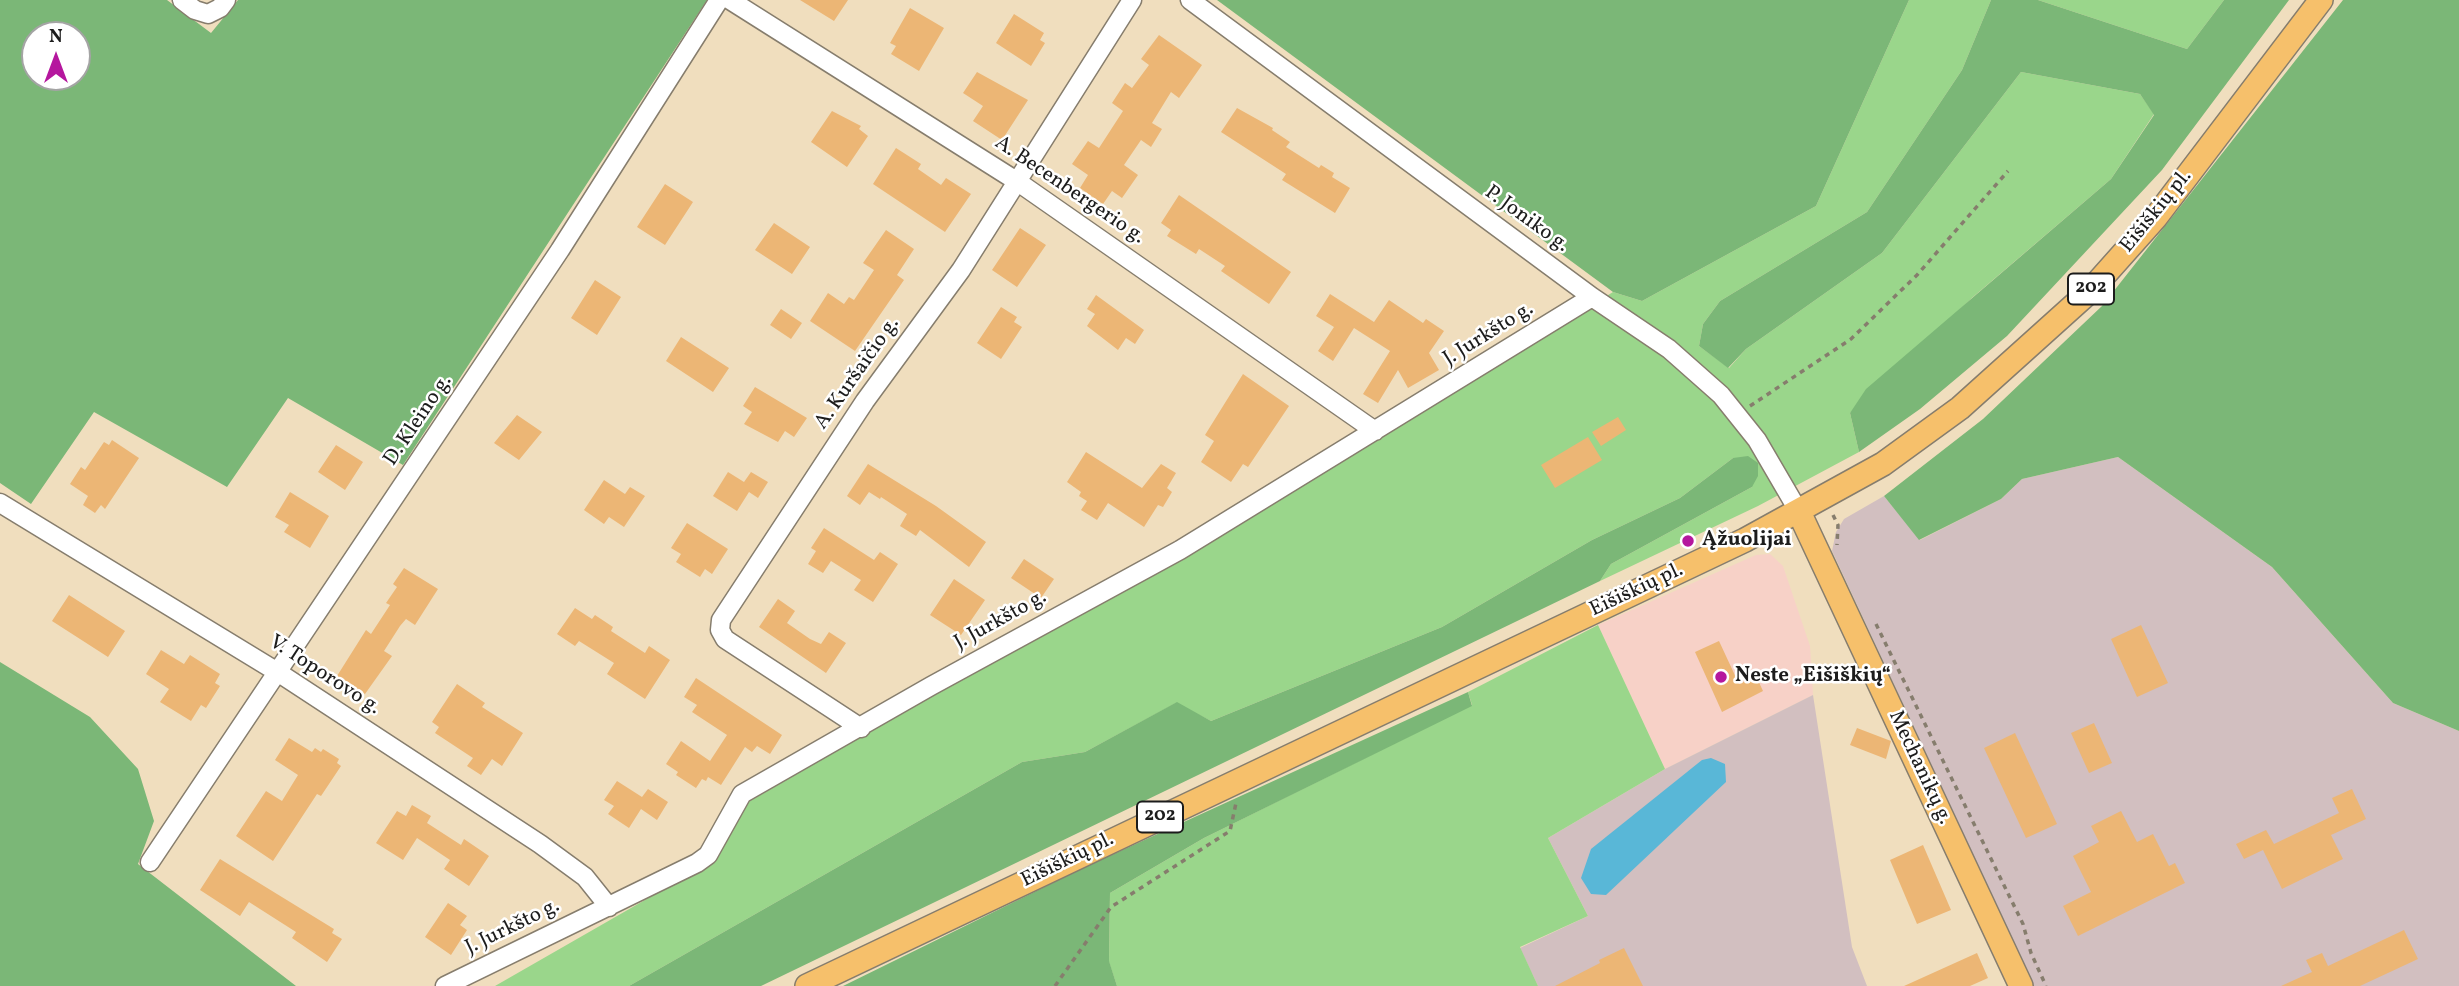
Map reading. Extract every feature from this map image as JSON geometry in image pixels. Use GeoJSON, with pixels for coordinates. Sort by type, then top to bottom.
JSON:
{"type":"FeatureCollection","features":[{"type":"Feature","properties":{"kind":"main road","name":"Eišiškių pl."},"geometry":{"type":"LineString","coordinates":[[807,986],[1799,512],[1882,464],[1942,422],[2028,349],[2090,290],[2156,217],[2321,0]]}},
{"type":"Feature","properties":{"kind":"main road","name":"Mechanikų g."},"geometry":{"type":"LineString","coordinates":[[1799,512],[2021,986]]}},
{"type":"Feature","properties":{"kind":"street"},"geometry":{"type":"LineString","coordinates":[[182,0],[195,10],[208,14],[220,8],[226,0]]}},
{"type":"Feature","properties":{"kind":"street","name":"D. Kleino g."},"geometry":{"type":"LineString","coordinates":[[150,862],[560,250],[719,0]]}},
{"type":"Feature","properties":{"kind":"street","name":"A. Becenbergerio g."},"geometry":{"type":"LineString","coordinates":[[730,0],[1018,182],[1375,431]]}},
{"type":"Feature","properties":{"kind":"street","name":"A. Kuršaičio g."},"geometry":{"type":"LineString","coordinates":[[861,728],[725,639],[720,630],[721,620],[865,401],[961,270],[1132,0]]}},
{"type":"Feature","properties":{"kind":"street","name":"P. Joniko g."},"geometry":{"type":"LineString","coordinates":[[1190,0],[1592,297],[1669,349],[1721,395],[1756,440],[1799,512]]}},
{"type":"Feature","properties":{"kind":"street","name":"J. Jurkšto g."},"geometry":{"type":"LineString","coordinates":[[445,986],[610,907],[708,855],[742,794],[930,686],[1180,550],[1592,297]]}},
{"type":"Feature","properties":{"kind":"street","name":"V. Toporovo g."},"geometry":{"type":"LineString","coordinates":[[0,503],[279,673],[540,844],[585,877],[610,907]]}},
{"type":"Feature","properties":{"kind":"path"},"geometry":{"type":"LineString","coordinates":[[1736,414],[1851,339],[1917,275],[2008,171]]}},
{"type":"Feature","properties":{"kind":"path"},"geometry":{"type":"LineString","coordinates":[[1825,499],[1838,525],[1837,544],[1843,556]]}},
{"type":"Feature","properties":{"kind":"path"},"geometry":{"type":"LineString","coordinates":[[1873,617],[2024,924],[2031,953],[2046,986]]}},
{"type":"Feature","properties":{"kind":"path"},"geometry":{"type":"LineString","coordinates":[[1055,986],[1111,906],[1230,831],[1237,809],[1232,783]]}},
{"type":"Feature","properties":{"kind":"shaded area"},"geometry":{"type":"Polygon","coordinates":[[[2118,457],[2272,567],[2393,703],[2459,731],[2459,986],[2034,986],[1832,551],[1836,532],[1844,519],[1884,496],[1920,540],[2001,499],[2022,479],[2118,457]]]}},
{"type":"Feature","properties":{"kind":"shaded area"},"geometry":{"type":"Polygon","coordinates":[[[1770,554],[1783,566],[1810,646],[1813,695],[1665,769],[1598,625],[1756,555],[1770,554]]]}},
{"type":"Feature","properties":{"kind":"shaded area"},"geometry":{"type":"Polygon","coordinates":[[[1813,695],[1852,947],[1867,986],[1538,986],[1520,948],[1588,916],[1548,838],[1665,769],[1813,695]]]}},
{"type":"Feature","properties":{"kind":"green space"},"geometry":{"type":"Polygon","coordinates":[[[0,0],[167,0],[211,33],[238,0],[707,0],[403,465],[288,398],[227,487],[94,412],[31,504],[0,483],[0,0]]]}},
{"type":"Feature","properties":{"kind":"green space"},"geometry":{"type":"Polygon","coordinates":[[[1217,0],[1909,0],[1816,206],[1642,301],[1613,292],[1217,0]]]}},
{"type":"Feature","properties":{"kind":"green space"},"geometry":{"type":"Polygon","coordinates":[[[1909,0],[1991,0],[1962,70],[1867,212],[1720,301],[1703,324],[1699,346],[1729,368],[1746,349],[1882,253],[2021,72],[2140,94],[2154,114],[2111,179],[1973,297],[1850,413],[1859,452],[1758,506],[1600,581],[1611,564],[1752,487],[1733,458],[1680,498],[1592,540],[1442,627],[1211,721],[1176,703],[1085,752],[1022,762],[629,986],[495,986],[706,865],[748,802],[1376,441],[1613,292],[1642,301],[1816,206],[1909,0]]]}},
{"type":"Feature","properties":{"kind":"green space"},"geometry":{"type":"Polygon","coordinates":[[[1991,0],[2038,0],[2187,49],[2224,0],[2289,0],[2162,170],[2007,336],[1920,409],[1859,452],[1850,413],[1866,389],[2111,179],[2154,115],[2140,94],[2021,72],[1882,253],[1746,349],[1728,368],[1699,346],[1703,324],[1720,301],[1867,212],[1962,70],[1991,0]]]}},
{"type":"Feature","properties":{"kind":"green space"},"geometry":{"type":"Polygon","coordinates":[[[2038,0],[2224,0],[2187,49],[2038,0]]]}},
{"type":"Feature","properties":{"kind":"green space"},"geometry":{"type":"Polygon","coordinates":[[[2343,0],[2459,0],[2459,731],[2393,703],[2272,567],[2118,457],[2022,479],[2001,499],[1919,540],[1884,496],[1983,419],[2102,306],[2343,0]]]}},
{"type":"Feature","properties":{"kind":"green space"},"geometry":{"type":"Polygon","coordinates":[[[1748,456],[1758,463],[1758,476],[1752,487],[1611,564],[1600,581],[761,986],[629,986],[1022,762],[1085,752],[1177,702],[1211,721],[1442,627],[1592,540],[1680,498],[1733,458],[1748,456]]]}},
{"type":"Feature","properties":{"kind":"green space"},"geometry":{"type":"Polygon","coordinates":[[[1598,625],[1665,769],[1548,838],[1588,916],[1520,947],[1538,986],[1117,986],[1109,962],[1110,893],[1204,838],[1472,705],[1468,692],[1598,625]]]}},
{"type":"Feature","properties":{"kind":"green space"},"geometry":{"type":"Polygon","coordinates":[[[0,662],[90,717],[138,769],[154,821],[138,864],[296,986],[0,986],[0,662]]]}},
{"type":"Feature","properties":{"kind":"green space"},"geometry":{"type":"Polygon","coordinates":[[[1468,692],[1472,706],[1204,838],[1110,893],[1109,961],[1117,986],[843,986],[1081,869],[1468,692]]]}},
{"type":"Feature","properties":{"kind":"water"},"geometry":{"type":"Polygon","coordinates":[[[1711,758],[1725,764],[1726,782],[1606,895],[1591,894],[1581,878],[1591,849],[1702,760],[1711,758]]]}},
{"type":"Feature","properties":{"kind":"building"},"geometry":{"type":"Polygon","coordinates":[[[800,0],[848,0],[834,21],[800,0]]]}},
{"type":"Feature","properties":{"kind":"building"},"geometry":{"type":"Polygon","coordinates":[[[910,8],[944,28],[919,71],[891,54],[896,46],[890,43],[910,8]]]}},
{"type":"Feature","properties":{"kind":"building"},"geometry":{"type":"Polygon","coordinates":[[[1014,14],[1044,33],[1040,40],[1045,43],[1031,66],[996,43],[1014,14]]]}},
{"type":"Feature","properties":{"kind":"building"},"geometry":{"type":"Polygon","coordinates":[[[1159,35],[1202,65],[1179,98],[1171,92],[1152,123],[1162,129],[1151,147],[1141,140],[1124,165],[1138,175],[1122,198],[1112,191],[1103,204],[1080,188],[1088,175],[1072,164],[1088,141],[1099,148],[1123,111],[1112,103],[1125,83],[1132,88],[1149,65],[1141,59],[1159,35]]]}},
{"type":"Feature","properties":{"kind":"building"},"geometry":{"type":"Polygon","coordinates":[[[977,72],[1028,100],[1002,140],[973,121],[983,106],[963,93],[977,72]]]}},
{"type":"Feature","properties":{"kind":"building"},"geometry":{"type":"Polygon","coordinates":[[[1237,108],[1273,128],[1272,130],[1290,142],[1286,147],[1319,168],[1321,165],[1334,173],[1332,177],[1350,188],[1335,213],[1282,180],[1286,174],[1221,132],[1237,108]]]}},
{"type":"Feature","properties":{"kind":"building"},"geometry":{"type":"Polygon","coordinates":[[[832,111],[861,126],[859,129],[868,136],[847,167],[811,142],[832,111]]]}},
{"type":"Feature","properties":{"kind":"building"},"geometry":{"type":"Polygon","coordinates":[[[896,148],[921,164],[918,169],[941,185],[946,178],[971,194],[945,232],[873,184],[896,148]]]}},
{"type":"Feature","properties":{"kind":"building"},"geometry":{"type":"Polygon","coordinates":[[[665,184],[693,202],[665,245],[637,227],[665,184]]]}},
{"type":"Feature","properties":{"kind":"building"},"geometry":{"type":"Polygon","coordinates":[[[1179,195],[1291,272],[1269,304],[1221,271],[1225,266],[1199,249],[1196,254],[1167,236],[1171,230],[1161,223],[1179,195]]]}},
{"type":"Feature","properties":{"kind":"building"},"geometry":{"type":"Polygon","coordinates":[[[774,223],[810,247],[792,274],[755,250],[774,223]]]}},
{"type":"Feature","properties":{"kind":"building"},"geometry":{"type":"Polygon","coordinates":[[[1020,228],[1046,245],[1017,287],[992,270],[1020,228]]]}},
{"type":"Feature","properties":{"kind":"building"},"geometry":{"type":"Polygon","coordinates":[[[886,230],[914,249],[897,275],[904,280],[855,351],[810,321],[828,293],[844,304],[849,297],[854,300],[874,270],[863,263],[886,230]]]}},
{"type":"Feature","properties":{"kind":"building"},"geometry":{"type":"Polygon","coordinates":[[[595,280],[621,297],[597,335],[571,318],[595,280]]]}},
{"type":"Feature","properties":{"kind":"building"},"geometry":{"type":"Polygon","coordinates":[[[1330,294],[1374,322],[1389,300],[1423,323],[1426,319],[1444,331],[1429,353],[1439,370],[1408,388],[1398,370],[1378,403],[1363,394],[1390,351],[1354,328],[1333,361],[1318,351],[1334,327],[1316,316],[1330,294]]]}},
{"type":"Feature","properties":{"kind":"building"},"geometry":{"type":"Polygon","coordinates":[[[1096,295],[1144,330],[1135,344],[1126,338],[1118,350],[1087,326],[1095,314],[1087,309],[1096,295]]]}},
{"type":"Feature","properties":{"kind":"building"},"geometry":{"type":"Polygon","coordinates":[[[1001,307],[1017,317],[1014,322],[1022,327],[1001,359],[977,343],[1001,307]]]}},
{"type":"Feature","properties":{"kind":"building"},"geometry":{"type":"Polygon","coordinates":[[[781,309],[802,323],[791,339],[770,325],[781,309]]]}},
{"type":"Feature","properties":{"kind":"building"},"geometry":{"type":"Polygon","coordinates":[[[681,337],[729,368],[713,392],[666,361],[681,337]]]}},
{"type":"Feature","properties":{"kind":"building"},"geometry":{"type":"Polygon","coordinates":[[[1243,374],[1289,406],[1248,467],[1243,464],[1231,482],[1201,462],[1214,441],[1205,435],[1243,374]]]}},
{"type":"Feature","properties":{"kind":"building"},"geometry":{"type":"Polygon","coordinates":[[[755,387],[807,418],[794,437],[785,431],[778,442],[744,424],[752,412],[743,406],[755,387]]]}},
{"type":"Feature","properties":{"kind":"building"},"geometry":{"type":"Polygon","coordinates":[[[517,415],[542,432],[519,460],[494,443],[517,415]]]}},
{"type":"Feature","properties":{"kind":"building"},"geometry":{"type":"Polygon","coordinates":[[[1618,417],[1626,430],[1601,446],[1592,432],[1618,417]]]}},
{"type":"Feature","properties":{"kind":"building"},"geometry":{"type":"Polygon","coordinates":[[[1588,437],[1602,460],[1555,488],[1541,465],[1588,437]]]}},
{"type":"Feature","properties":{"kind":"building"},"geometry":{"type":"Polygon","coordinates":[[[112,440],[139,458],[105,509],[101,505],[95,513],[83,505],[88,496],[70,484],[81,467],[85,470],[104,442],[109,445],[112,440]]]}},
{"type":"Feature","properties":{"kind":"building"},"geometry":{"type":"Polygon","coordinates":[[[336,445],[363,462],[345,490],[318,472],[336,445]]]}},
{"type":"Feature","properties":{"kind":"building"},"geometry":{"type":"Polygon","coordinates":[[[1086,452],[1142,488],[1161,464],[1176,473],[1167,488],[1172,492],[1163,507],[1158,505],[1144,527],[1108,503],[1097,520],[1081,510],[1087,501],[1079,496],[1081,492],[1067,482],[1086,452]]]}},
{"type":"Feature","properties":{"kind":"building"},"geometry":{"type":"Polygon","coordinates":[[[868,464],[936,506],[986,542],[969,567],[920,530],[916,536],[900,526],[907,514],[881,497],[880,499],[869,492],[860,505],[847,496],[868,464]]]}},
{"type":"Feature","properties":{"kind":"building"},"geometry":{"type":"Polygon","coordinates":[[[728,472],[744,482],[751,472],[768,482],[758,498],[749,492],[737,511],[713,496],[728,472]]]}},
{"type":"Feature","properties":{"kind":"building"},"geometry":{"type":"Polygon","coordinates":[[[604,480],[625,494],[630,487],[645,496],[624,527],[609,517],[604,524],[584,510],[604,480]]]}},
{"type":"Feature","properties":{"kind":"building"},"geometry":{"type":"Polygon","coordinates":[[[290,492],[329,516],[310,548],[284,532],[289,525],[275,517],[290,492]]]}},
{"type":"Feature","properties":{"kind":"building"},"geometry":{"type":"Polygon","coordinates":[[[687,523],[728,549],[712,574],[705,569],[700,577],[676,562],[681,554],[671,548],[687,523]]]}},
{"type":"Feature","properties":{"kind":"building"},"geometry":{"type":"Polygon","coordinates":[[[824,528],[874,560],[880,552],[898,564],[873,602],[854,590],[861,580],[831,561],[823,573],[808,564],[816,551],[811,548],[824,528]]]}},
{"type":"Feature","properties":{"kind":"building"},"geometry":{"type":"Polygon","coordinates":[[[1024,559],[1054,579],[1041,598],[1011,578],[1024,559]]]}},
{"type":"Feature","properties":{"kind":"building"},"geometry":{"type":"Polygon","coordinates":[[[404,568],[438,589],[415,625],[406,619],[400,626],[384,651],[392,656],[365,694],[337,676],[366,630],[371,634],[390,605],[386,603],[397,587],[393,584],[404,568]]]}},
{"type":"Feature","properties":{"kind":"building"},"geometry":{"type":"Polygon","coordinates":[[[954,579],[985,600],[961,635],[930,615],[954,579]]]}},
{"type":"Feature","properties":{"kind":"building"},"geometry":{"type":"Polygon","coordinates":[[[69,595],[125,631],[108,657],[52,621],[69,595]]]}},
{"type":"Feature","properties":{"kind":"building"},"geometry":{"type":"Polygon","coordinates":[[[778,599],[795,611],[787,623],[810,639],[821,644],[829,632],[846,643],[826,673],[759,627],[778,599]]]}},
{"type":"Feature","properties":{"kind":"building"},"geometry":{"type":"Polygon","coordinates":[[[575,608],[592,619],[595,615],[613,627],[611,631],[645,653],[649,646],[670,660],[645,699],[607,674],[614,663],[579,641],[575,646],[557,634],[575,608]]]}},
{"type":"Feature","properties":{"kind":"building"},"geometry":{"type":"Polygon","coordinates":[[[2141,625],[2168,683],[2137,697],[2111,639],[2141,625]]]}},
{"type":"Feature","properties":{"kind":"building","name":"Neste „Eišiškių“"},"geometry":{"type":"Polygon","coordinates":[[[1719,641],[1739,684],[1756,676],[1763,691],[1722,712],[1695,652],[1719,641]]]}},
{"type":"Feature","properties":{"kind":"building"},"geometry":{"type":"Polygon","coordinates":[[[161,650],[184,664],[190,655],[220,674],[215,683],[220,686],[206,708],[201,705],[191,721],[160,702],[169,689],[146,674],[161,650]]]}},
{"type":"Feature","properties":{"kind":"building"},"geometry":{"type":"Polygon","coordinates":[[[696,678],[782,735],[770,754],[757,746],[752,752],[745,747],[721,785],[708,777],[706,781],[702,779],[696,788],[676,775],[678,772],[666,764],[681,741],[710,761],[727,735],[692,712],[697,705],[684,697],[696,678]]]}},
{"type":"Feature","properties":{"kind":"building"},"geometry":{"type":"Polygon","coordinates":[[[457,684],[485,703],[482,707],[523,733],[502,766],[492,759],[481,775],[467,766],[473,758],[435,733],[439,727],[432,722],[457,684]]]}},
{"type":"Feature","properties":{"kind":"building"},"geometry":{"type":"Polygon","coordinates":[[[2094,723],[2112,763],[2089,773],[2071,733],[2094,723]]]}},
{"type":"Feature","properties":{"kind":"building"},"geometry":{"type":"Polygon","coordinates":[[[1857,728],[1891,741],[1886,759],[1850,745],[1857,728]]]}},
{"type":"Feature","properties":{"kind":"building"},"geometry":{"type":"Polygon","coordinates":[[[2015,733],[2057,824],[2026,838],[1984,748],[2015,733]]]}},
{"type":"Feature","properties":{"kind":"building"},"geometry":{"type":"Polygon","coordinates":[[[289,738],[312,752],[315,748],[321,752],[323,749],[339,759],[337,763],[341,766],[321,796],[317,794],[273,861],[236,836],[266,791],[282,801],[298,775],[275,760],[289,738]]]}},
{"type":"Feature","properties":{"kind":"building"},"geometry":{"type":"Polygon","coordinates":[[[617,781],[642,797],[648,789],[668,802],[657,820],[641,809],[629,828],[608,814],[614,806],[604,800],[617,781]]]}},
{"type":"Feature","properties":{"kind":"building"},"geometry":{"type":"Polygon","coordinates":[[[2352,789],[2366,819],[2331,835],[2343,859],[2282,889],[2263,850],[2244,859],[2236,844],[2266,830],[2274,844],[2339,813],[2332,798],[2352,789]]]}},
{"type":"Feature","properties":{"kind":"building"},"geometry":{"type":"Polygon","coordinates":[[[412,805],[431,816],[427,823],[461,845],[464,839],[489,856],[469,886],[444,869],[450,860],[417,838],[403,860],[376,843],[397,811],[406,816],[412,805]]]}},
{"type":"Feature","properties":{"kind":"building"},"geometry":{"type":"Polygon","coordinates":[[[2121,811],[2137,842],[2153,834],[2169,866],[2175,863],[2185,883],[2078,936],[2063,906],[2091,892],[2073,856],[2099,842],[2091,826],[2121,811]]]}},
{"type":"Feature","properties":{"kind":"building"},"geometry":{"type":"Polygon","coordinates":[[[1923,845],[1951,910],[1917,924],[1890,860],[1923,845]]]}},
{"type":"Feature","properties":{"kind":"building"},"geometry":{"type":"Polygon","coordinates":[[[220,859],[334,929],[332,933],[342,939],[327,962],[292,938],[296,932],[249,902],[240,916],[200,890],[220,859]]]}},
{"type":"Feature","properties":{"kind":"building"},"geometry":{"type":"Polygon","coordinates":[[[448,903],[467,916],[460,925],[467,930],[451,955],[425,937],[448,903]]]}},
{"type":"Feature","properties":{"kind":"building"},"geometry":{"type":"Polygon","coordinates":[[[2404,930],[2418,959],[2360,986],[2281,986],[2312,972],[2306,960],[2322,953],[2328,966],[2404,930]]]}},
{"type":"Feature","properties":{"kind":"building"},"geometry":{"type":"Polygon","coordinates":[[[1624,948],[1643,986],[1555,986],[1600,963],[1599,960],[1624,948]]]}},
{"type":"Feature","properties":{"kind":"building"},"geometry":{"type":"Polygon","coordinates":[[[1977,953],[1988,978],[1970,986],[1904,986],[1977,953]]]}},
{"type":"Feature","properties":{"kind":"place","name":"Ąžuolijai"},"geometry":{"type":"Point","coordinates":[1688,541]}},
{"type":"Feature","properties":{"kind":"place","name":"Neste „Eišiškių“"},"geometry":{"type":"Point","coordinates":[1721,677]}}]}
